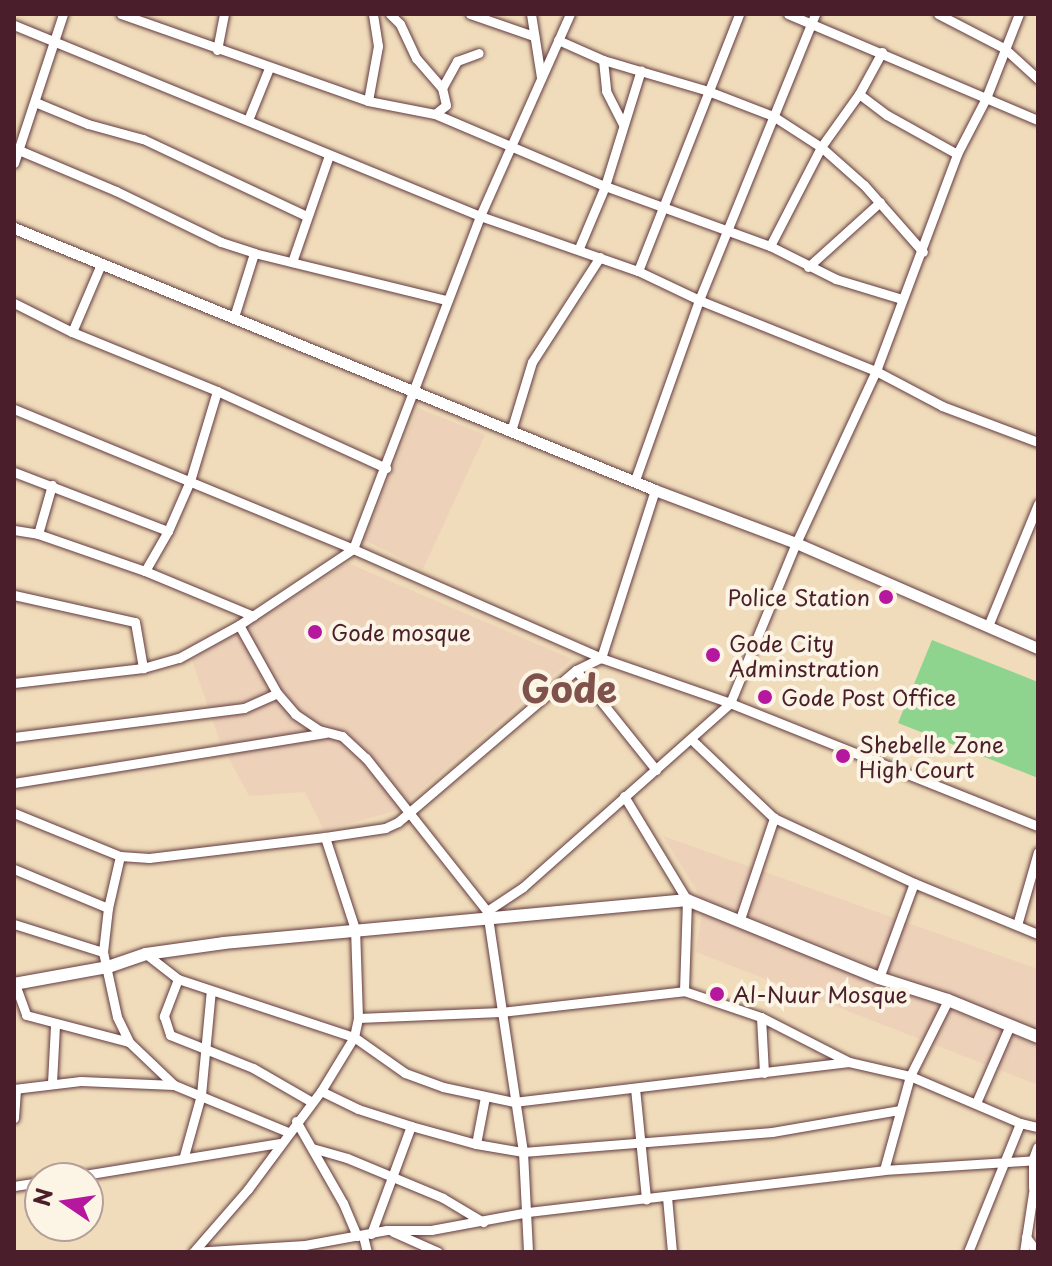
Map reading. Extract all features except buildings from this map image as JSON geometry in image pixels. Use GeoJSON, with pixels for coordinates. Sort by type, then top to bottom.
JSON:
{"type":"FeatureCollection","features":[{"type":"Feature","properties":{"kind":"main road"},"geometry":{"type":"LineString","coordinates":[[14,984],[108,967],[146,954],[488,914],[687,900],[879,978],[948,1000],[1038,1037]]}},
{"type":"Feature","properties":{"kind":"street"},"geometry":{"type":"LineString","coordinates":[[14,163],[16,149],[35,102],[63,14]]}},
{"type":"Feature","properties":{"kind":"street"},"geometry":{"type":"LineString","coordinates":[[121,14],[368,101],[435,114],[605,186],[727,233],[770,246],[808,267],[902,299]]}},
{"type":"Feature","properties":{"kind":"street"},"geometry":{"type":"LineString","coordinates":[[217,50],[224,14]]}},
{"type":"Feature","properties":{"kind":"street"},"geometry":{"type":"LineString","coordinates":[[368,101],[378,46],[373,14]]}},
{"type":"Feature","properties":{"kind":"street"},"geometry":{"type":"LineString","coordinates":[[390,14],[400,24],[416,58],[442,88],[446,105],[435,114]]}},
{"type":"Feature","properties":{"kind":"street"},"geometry":{"type":"LineString","coordinates":[[470,14],[534,36]]}},
{"type":"Feature","properties":{"kind":"street"},"geometry":{"type":"LineString","coordinates":[[531,14],[541,80]]}},
{"type":"Feature","properties":{"kind":"street"},"geometry":{"type":"LineString","coordinates":[[14,683],[143,668],[179,658],[239,625],[353,549],[480,216],[570,14]]}},
{"type":"Feature","properties":{"kind":"street"},"geometry":{"type":"LineString","coordinates":[[638,271],[739,14]]}},
{"type":"Feature","properties":{"kind":"street"},"geometry":{"type":"LineString","coordinates":[[788,14],[813,18],[882,52],[1038,120]]}},
{"type":"Feature","properties":{"kind":"street"},"geometry":{"type":"LineString","coordinates":[[938,14],[1004,48],[1038,79]]}},
{"type":"Feature","properties":{"kind":"street"},"geometry":{"type":"LineString","coordinates":[[488,914],[692,740],[730,703],[796,543],[876,371],[923,252],[957,154],[986,98],[1019,14]]}},
{"type":"Feature","properties":{"kind":"street"},"geometry":{"type":"LineString","coordinates":[[635,480],[699,300],[813,18]]}},
{"type":"Feature","properties":{"kind":"street"},"geometry":{"type":"LineString","coordinates":[[14,25],[480,216],[638,271],[699,300],[876,371],[942,406],[1038,442]]}},
{"type":"Feature","properties":{"kind":"street"},"geometry":{"type":"LineString","coordinates":[[558,40],[603,60],[708,91],[773,116],[821,147],[880,202],[923,252]]}},
{"type":"Feature","properties":{"kind":"street"},"geometry":{"type":"LineString","coordinates":[[770,246],[821,147],[859,94],[882,52]]}},
{"type":"Feature","properties":{"kind":"street"},"geometry":{"type":"LineString","coordinates":[[442,88],[457,61],[479,53]]}},
{"type":"Feature","properties":{"kind":"street"},"geometry":{"type":"LineString","coordinates":[[603,60],[606,91],[623,124]]}},
{"type":"Feature","properties":{"kind":"street"},"geometry":{"type":"LineString","coordinates":[[248,120],[269,68]]}},
{"type":"Feature","properties":{"kind":"street"},"geometry":{"type":"LineString","coordinates":[[579,248],[605,186],[641,70]]}},
{"type":"Feature","properties":{"kind":"street"},"geometry":{"type":"LineString","coordinates":[[859,94],[887,115],[957,154]]}},
{"type":"Feature","properties":{"kind":"street"},"geometry":{"type":"LineString","coordinates":[[35,102],[88,124],[143,139],[307,216]]}},
{"type":"Feature","properties":{"kind":"street"},"geometry":{"type":"LineString","coordinates":[[16,149],[116,191],[221,242],[254,253],[446,300]]}},
{"type":"Feature","properties":{"kind":"street"},"geometry":{"type":"LineString","coordinates":[[292,262],[329,155]]}},
{"type":"Feature","properties":{"kind":"street"},"geometry":{"type":"LineString","coordinates":[[808,267],[880,202]]}},
{"type":"Feature","properties":{"kind":"street"},"geometry":{"type":"LineString","coordinates":[[14,228],[655,490],[796,543],[1038,648]]}},
{"type":"Feature","properties":{"kind":"street"},"geometry":{"type":"LineString","coordinates":[[234,317],[254,253]]}},
{"type":"Feature","properties":{"kind":"street"},"geometry":{"type":"LineString","coordinates":[[511,431],[532,362],[600,257]]}},
{"type":"Feature","properties":{"kind":"street"},"geometry":{"type":"LineString","coordinates":[[72,332],[101,264]]}},
{"type":"Feature","properties":{"kind":"street"},"geometry":{"type":"LineString","coordinates":[[14,303],[72,332],[217,391],[386,468]]}},
{"type":"Feature","properties":{"kind":"street"},"geometry":{"type":"LineString","coordinates":[[145,571],[168,531],[190,481],[217,391]]}},
{"type":"Feature","properties":{"kind":"street"},"geometry":{"type":"LineString","coordinates":[[14,409],[353,549],[601,658],[730,703],[1038,826]]}},
{"type":"Feature","properties":{"kind":"street"},"geometry":{"type":"LineString","coordinates":[[14,472],[168,531]]}},
{"type":"Feature","properties":{"kind":"street"},"geometry":{"type":"LineString","coordinates":[[38,534],[52,485]]}},
{"type":"Feature","properties":{"kind":"street"},"geometry":{"type":"LineString","coordinates":[[14,813],[120,856],[206,854],[385,828],[409,812],[576,670],[601,658],[655,490]]}},
{"type":"Feature","properties":{"kind":"street"},"geometry":{"type":"LineString","coordinates":[[988,626],[1038,504]]}},
{"type":"Feature","properties":{"kind":"street"},"geometry":{"type":"LineString","coordinates":[[14,530],[38,534],[145,571],[253,616]]}},
{"type":"Feature","properties":{"kind":"street"},"geometry":{"type":"LineString","coordinates":[[14,595],[135,622],[143,668]]}},
{"type":"Feature","properties":{"kind":"street"},"geometry":{"type":"LineString","coordinates":[[239,625],[277,693],[295,714],[328,733],[342,736],[366,758],[488,914],[523,1152],[528,1252]]}},
{"type":"Feature","properties":{"kind":"street"},"geometry":{"type":"LineString","coordinates":[[576,670],[656,770]]}},
{"type":"Feature","properties":{"kind":"street"},"geometry":{"type":"LineString","coordinates":[[14,737],[244,708],[277,693]]}},
{"type":"Feature","properties":{"kind":"street"},"geometry":{"type":"LineString","coordinates":[[14,783],[328,733]]}},
{"type":"Feature","properties":{"kind":"street"},"geometry":{"type":"LineString","coordinates":[[692,740],[774,818],[914,883],[1038,934]]}},
{"type":"Feature","properties":{"kind":"street"},"geometry":{"type":"LineString","coordinates":[[624,796],[687,900],[684,991]]}},
{"type":"Feature","properties":{"kind":"street"},"geometry":{"type":"LineString","coordinates":[[740,919],[774,818]]}},
{"type":"Feature","properties":{"kind":"street"},"geometry":{"type":"LineString","coordinates":[[194,1251],[321,1091],[354,1037],[358,1018],[355,929],[325,837]]}},
{"type":"Feature","properties":{"kind":"street"},"geometry":{"type":"LineString","coordinates":[[1017,925],[1038,852]]}},
{"type":"Feature","properties":{"kind":"street"},"geometry":{"type":"LineString","coordinates":[[120,856],[108,908],[103,952],[117,1017],[129,1042],[174,1085]]}},
{"type":"Feature","properties":{"kind":"street"},"geometry":{"type":"LineString","coordinates":[[14,869],[108,908]]}},
{"type":"Feature","properties":{"kind":"street"},"geometry":{"type":"LineString","coordinates":[[879,978],[914,883]]}},
{"type":"Feature","properties":{"kind":"street"},"geometry":{"type":"LineString","coordinates":[[14,925],[103,952]]}},
{"type":"Feature","properties":{"kind":"street"},"geometry":{"type":"LineString","coordinates":[[146,954],[178,979],[354,1037],[405,1073],[485,1097],[514,1102],[849,1062]]}},
{"type":"Feature","properties":{"kind":"street"},"geometry":{"type":"LineString","coordinates":[[178,979],[168,1003],[164,1026],[177,1040],[253,1068],[312,1102]]}},
{"type":"Feature","properties":{"kind":"street"},"geometry":{"type":"LineString","coordinates":[[14,984],[26,1015],[129,1042]]}},
{"type":"Feature","properties":{"kind":"street"},"geometry":{"type":"LineString","coordinates":[[184,1156],[201,1095],[208,1049],[211,990]]}},
{"type":"Feature","properties":{"kind":"street"},"geometry":{"type":"LineString","coordinates":[[358,1018],[501,1012],[684,991],[761,1017],[849,1062],[910,1076],[1020,1123],[1038,1127]]}},
{"type":"Feature","properties":{"kind":"street"},"geometry":{"type":"LineString","coordinates":[[884,1170],[910,1076],[948,1000]]}},
{"type":"Feature","properties":{"kind":"street"},"geometry":{"type":"LineString","coordinates":[[761,1017],[764,1073]]}},
{"type":"Feature","properties":{"kind":"street"},"geometry":{"type":"LineString","coordinates":[[52,1083],[55,1025]]}},
{"type":"Feature","properties":{"kind":"street"},"geometry":{"type":"LineString","coordinates":[[976,1103],[1010,1025]]}},
{"type":"Feature","properties":{"kind":"street"},"geometry":{"type":"LineString","coordinates":[[14,1118],[15,1089],[52,1083],[174,1085],[288,1132]]}},
{"type":"Feature","properties":{"kind":"street"},"geometry":{"type":"LineString","coordinates":[[635,1088],[646,1199]]}},
{"type":"Feature","properties":{"kind":"street"},"geometry":{"type":"LineString","coordinates":[[321,1091],[358,1109],[411,1126],[476,1144],[523,1152],[641,1140],[772,1132],[900,1110]]}},
{"type":"Feature","properties":{"kind":"street"},"geometry":{"type":"LineString","coordinates":[[476,1144],[485,1097]]}},
{"type":"Feature","properties":{"kind":"street"},"geometry":{"type":"LineString","coordinates":[[296,1121],[364,1235],[367,1252]]}},
{"type":"Feature","properties":{"kind":"street"},"geometry":{"type":"LineString","coordinates":[[968,1252],[1020,1123]]}},
{"type":"Feature","properties":{"kind":"street"},"geometry":{"type":"LineString","coordinates":[[364,1235],[395,1177],[411,1126]]}},
{"type":"Feature","properties":{"kind":"street"},"geometry":{"type":"LineString","coordinates":[[104,1171],[280,1143]]}},
{"type":"Feature","properties":{"kind":"street"},"geometry":{"type":"LineString","coordinates":[[312,1148],[395,1177],[443,1198],[483,1222]]}},
{"type":"Feature","properties":{"kind":"street"},"geometry":{"type":"LineString","coordinates":[[194,1251],[305,1249],[387,1230],[431,1230],[528,1212],[1037,1155],[1036,1185],[1024,1252]]}},
{"type":"Feature","properties":{"kind":"street"},"geometry":{"type":"LineString","coordinates":[[667,1197],[672,1252]]}},
{"type":"Feature","properties":{"kind":"street"},"geometry":{"type":"LineString","coordinates":[[387,1230],[438,1252]]}},
{"type":"Feature","properties":{"kind":"street"},"geometry":{"type":"LineString","coordinates":[[1026,1237],[1037,1252]]}},
{"type":"Feature","properties":{"kind":"shaded area"},"geometry":{"type":"Polygon","coordinates":[[[418,408],[485,435],[423,569],[364,540],[418,408]]]}},
{"type":"Feature","properties":{"kind":"shaded area"},"geometry":{"type":"Polygon","coordinates":[[[348,563],[572,659],[396,811],[324,830],[305,792],[249,796],[220,742],[192,660],[348,563]]]}},
{"type":"Feature","properties":{"kind":"shaded area"},"geometry":{"type":"Polygon","coordinates":[[[663,836],[1038,969],[1038,1030],[701,898],[663,836]]]}},
{"type":"Feature","properties":{"kind":"shaded area"},"geometry":{"type":"Polygon","coordinates":[[[702,910],[1038,1045],[1038,1085],[696,952],[702,910]]]}},
{"type":"Feature","properties":{"kind":"green space"},"geometry":{"type":"Polygon","coordinates":[[[932,640],[1038,682],[1038,778],[898,723],[932,640]]]}},
{"type":"Feature","properties":{"kind":"place","name":"Police Station"},"geometry":{"type":"Point","coordinates":[886,597]}},
{"type":"Feature","properties":{"kind":"place","name":"Gode mosque"},"geometry":{"type":"Point","coordinates":[315,632]}},
{"type":"Feature","properties":{"kind":"place","name":"Gode City Adminstration"},"geometry":{"type":"Point","coordinates":[713,655]}},
{"type":"Feature","properties":{"kind":"place","name":"Gode Post Office"},"geometry":{"type":"Point","coordinates":[765,697]}},
{"type":"Feature","properties":{"kind":"place","name":"Shebelle Zone High Court"},"geometry":{"type":"Point","coordinates":[843,756]}},
{"type":"Feature","properties":{"kind":"place","name":"Al-Nuur Mosque"},"geometry":{"type":"Point","coordinates":[717,994]}},
{"type":"Feature","properties":{"kind":"district","name":"Gode"},"geometry":{"type":"Point","coordinates":[569,688]}}]}
